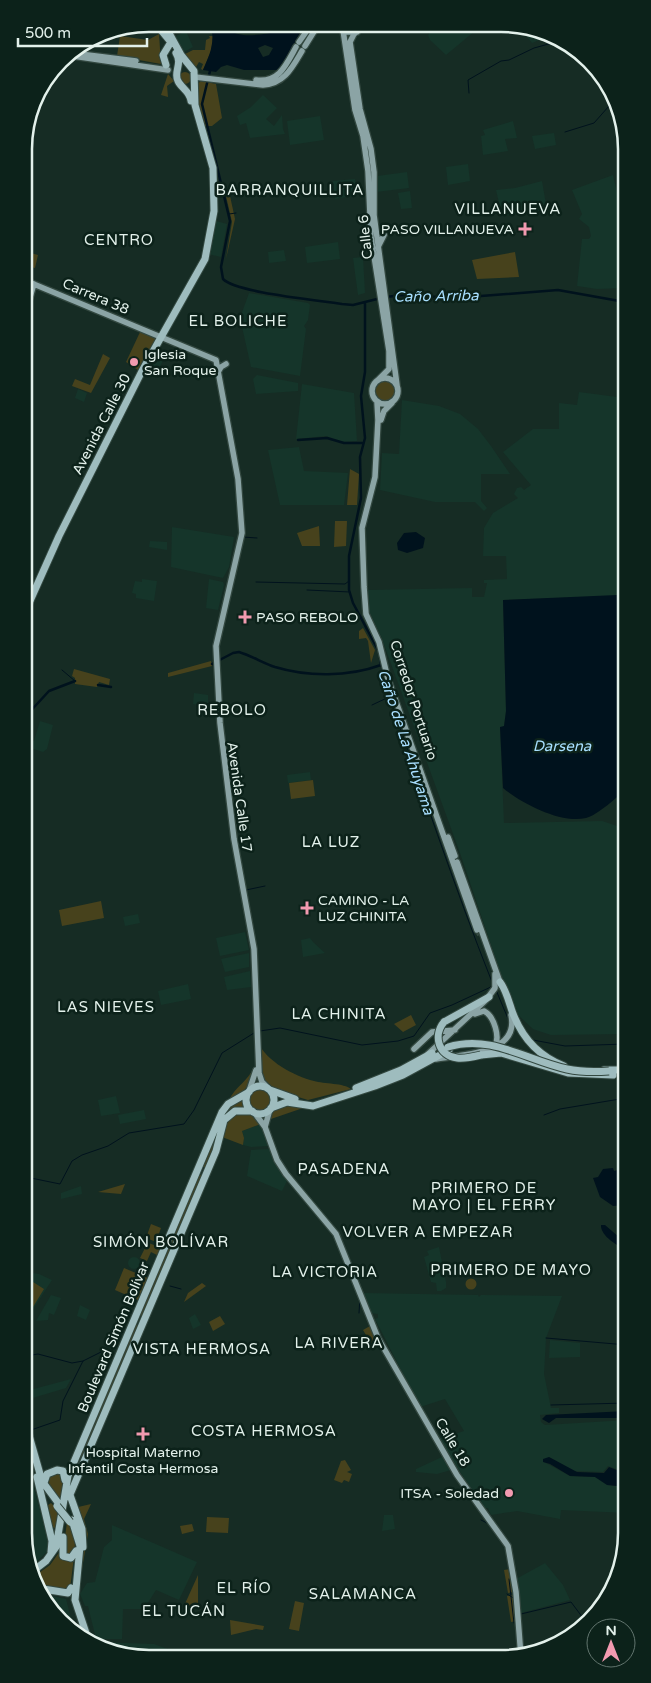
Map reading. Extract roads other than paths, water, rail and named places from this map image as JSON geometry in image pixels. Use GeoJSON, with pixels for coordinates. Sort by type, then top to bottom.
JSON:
{"type":"FeatureCollection","features":[{"type":"Feature","properties":{"kind":"highway"},"geometry":{"type":"LineString","coordinates":[[163,32],[199,74],[188,84],[179,83],[179,59],[171,42],[163,32]]}},
{"type":"Feature","properties":{"kind":"highway"},"geometry":{"type":"LineString","coordinates":[[166,65],[163,54],[170,48],[171,42]]}},
{"type":"Feature","properties":{"kind":"highway","name":"Avenida Calle 30"},"geometry":{"type":"LineString","coordinates":[[33,595],[63,528],[159,337],[202,266],[214,211],[214,175],[195,105],[199,74]]}},
{"type":"Feature","properties":{"kind":"highway","name":"Avenida Calle 30"},"geometry":{"type":"LineString","coordinates":[[33,585],[80,486],[199,264],[212,211],[211,181],[208,159],[191,97],[179,83]]}},
{"type":"Feature","properties":{"kind":"highway"},"geometry":{"type":"LineString","coordinates":[[498,983],[513,1021],[531,1044],[553,1061],[577,1069],[609,1071]]}},
{"type":"Feature","properties":{"kind":"highway"},"geometry":{"type":"LineString","coordinates":[[490,996],[444,1022],[438,1031],[438,1042],[444,1052],[452,1057],[461,1058],[501,1053],[577,1074],[618,1075]]}},
{"type":"Feature","properties":{"kind":"highway"},"geometry":{"type":"LineString","coordinates":[[425,1059],[388,1076],[316,1101],[302,1101],[259,1086],[249,1091],[246,1102],[253,1111],[264,1113],[284,1102],[313,1106],[386,1082],[425,1059],[447,1046],[466,1043],[486,1043],[569,1070],[618,1070]]}},
{"type":"Feature","properties":{"kind":"highway"},"geometry":{"type":"LineString","coordinates":[[447,1046],[487,1047],[516,1058]]}},
{"type":"Feature","properties":{"kind":"highway"},"geometry":{"type":"LineString","coordinates":[[269,1089],[274,1100],[270,1109]]}},
{"type":"Feature","properties":{"kind":"highway","name":"Boulevard Simón Bolívar"},"geometry":{"type":"LineString","coordinates":[[68,1494],[68,1476],[223,1109],[249,1091]]}},
{"type":"Feature","properties":{"kind":"highway","name":"Boulevard Simón Bolívar"},"geometry":{"type":"LineString","coordinates":[[68,1494],[208,1168],[226,1118],[237,1110],[253,1111]]}},
{"type":"Feature","properties":{"kind":"highway"},"geometry":{"type":"LineString","coordinates":[[200,1164],[203,1169],[208,1168]]}},
{"type":"Feature","properties":{"kind":"highway"},"geometry":{"type":"LineString","coordinates":[[137,1314],[140,1318],[144,1317]]}},
{"type":"Feature","properties":{"kind":"highway"},"geometry":{"type":"LineString","coordinates":[[133,1323],[138,1322],[141,1326]]}},
{"type":"Feature","properties":{"kind":"highway"},"geometry":{"type":"LineString","coordinates":[[32,1446],[44,1486],[57,1504]]}},
{"type":"Feature","properties":{"kind":"highway"},"geometry":{"type":"LineString","coordinates":[[76,1457],[85,1456]]}},
{"type":"Feature","properties":{"kind":"highway"},"geometry":{"type":"LineString","coordinates":[[76,1457],[80,1463],[80,1468]]}},
{"type":"Feature","properties":{"kind":"highway"},"geometry":{"type":"LineString","coordinates":[[32,1461],[52,1545],[50,1553],[37,1567]]}},
{"type":"Feature","properties":{"kind":"highway"},"geometry":{"type":"LineString","coordinates":[[44,1486],[47,1474],[62,1470],[65,1475],[68,1494],[84,1539],[77,1572]]}},
{"type":"Feature","properties":{"kind":"highway"},"geometry":{"type":"LineString","coordinates":[[37,1477],[71,1521],[80,1546],[75,1600],[85,1631]]}},
{"type":"Feature","properties":{"kind":"highway"},"geometry":{"type":"LineString","coordinates":[[38,1568],[54,1557],[62,1531],[68,1494]]}},
{"type":"Feature","properties":{"kind":"highway"},"geometry":{"type":"LineString","coordinates":[[57,1504],[48,1502],[46,1509],[52,1528],[62,1531]]}},
{"type":"Feature","properties":{"kind":"highway"},"geometry":{"type":"LineString","coordinates":[[71,1521],[76,1551],[71,1588],[72,1600],[79,1627]]}},
{"type":"Feature","properties":{"kind":"highway"},"geometry":{"type":"LineString","coordinates":[[62,1531],[63,1556],[71,1558],[76,1551]]}},
{"type":"Feature","properties":{"kind":"highway"},"geometry":{"type":"LineString","coordinates":[[47,1591],[68,1593],[71,1588]]}},
{"type":"Feature","properties":{"kind":"highway"},"geometry":{"type":"LineString","coordinates":[[48,1591],[65,1595],[72,1600]]}},
{"type":"Feature","properties":{"kind":"main road"},"geometry":{"type":"LineString","coordinates":[[199,74],[257,81],[269,80],[283,70],[307,32]]}},
{"type":"Feature","properties":{"kind":"main road"},"geometry":{"type":"LineString","coordinates":[[300,46],[313,32]]}},
{"type":"Feature","properties":{"kind":"main road","name":"Calle 6"},"geometry":{"type":"LineString","coordinates":[[342,32],[355,110],[363,136],[368,171],[371,237],[381,284]]}},
{"type":"Feature","properties":{"kind":"main road"},"geometry":{"type":"LineString","coordinates":[[348,32],[359,32]]}},
{"type":"Feature","properties":{"kind":"main road","name":"Calle 6"},"geometry":{"type":"LineString","coordinates":[[359,32],[352,38],[351,48],[360,109],[371,149],[381,284],[390,360],[387,372],[378,380]]}},
{"type":"Feature","properties":{"kind":"main road"},"geometry":{"type":"LineString","coordinates":[[83,54],[166,65]]}},
{"type":"Feature","properties":{"kind":"main road"},"geometry":{"type":"LineString","coordinates":[[79,56],[166,65],[179,83]]}},
{"type":"Feature","properties":{"kind":"main road"},"geometry":{"type":"LineString","coordinates":[[378,247],[384,234]]}},
{"type":"Feature","properties":{"kind":"main road","name":"Carrera 38"},"geometry":{"type":"LineString","coordinates":[[34,284],[214,360]]}},
{"type":"Feature","properties":{"kind":"main road","name":"Calle 6"},"geometry":{"type":"LineString","coordinates":[[384,306],[397,385]]}},
{"type":"Feature","properties":{"kind":"main road","name":"Avenida Calle 17"},"geometry":{"type":"LineString","coordinates":[[214,360],[218,372],[240,505],[240,537],[214,663],[218,726],[236,858],[254,950],[256,1073],[249,1091]]}},
{"type":"Feature","properties":{"kind":"main road","name":"Avenida Calle 17"},"geometry":{"type":"LineString","coordinates":[[214,360],[240,505]]}},
{"type":"Feature","properties":{"kind":"main road"},"geometry":{"type":"LineString","coordinates":[[218,372],[226,364]]}},
{"type":"Feature","properties":{"kind":"main road"},"geometry":{"type":"LineString","coordinates":[[387,378],[397,385],[398,394],[392,403],[386,405],[376,402],[372,391],[378,380],[387,378]]}},
{"type":"Feature","properties":{"kind":"main road","name":"Corredor Portuario"},"geometry":{"type":"LineString","coordinates":[[376,402],[378,420],[375,478],[372,496],[363,521],[362,538],[365,611],[385,656]]}},
{"type":"Feature","properties":{"kind":"main road","name":"Corredor Portuario"},"geometry":{"type":"LineString","coordinates":[[392,403],[382,415],[376,486],[364,528],[368,611],[444,830]]}},
{"type":"Feature","properties":{"kind":"main road"},"geometry":{"type":"LineString","coordinates":[[444,830],[456,859],[498,983]]}},
{"type":"Feature","properties":{"kind":"main road"},"geometry":{"type":"LineString","coordinates":[[444,830],[452,862],[498,983]]}},
{"type":"Feature","properties":{"kind":"main road"},"geometry":{"type":"LineString","coordinates":[[425,1059],[447,1046],[457,1028],[490,996],[498,983]]}},
{"type":"Feature","properties":{"kind":"main road"},"geometry":{"type":"LineString","coordinates":[[468,1018],[480,1012],[490,1016],[497,1041],[492,1048]]}},
{"type":"Feature","properties":{"kind":"main road"},"geometry":{"type":"LineString","coordinates":[[425,1059],[500,1045],[509,1035],[513,1021]]}},
{"type":"Feature","properties":{"kind":"main road"},"geometry":{"type":"LineString","coordinates":[[414,1049],[432,1032],[457,1028]]}},
{"type":"Feature","properties":{"kind":"main road"},"geometry":{"type":"LineString","coordinates":[[444,1031],[447,1046]]}},
{"type":"Feature","properties":{"kind":"main road","name":"Avenida Calle 17"},"geometry":{"type":"LineString","coordinates":[[256,1032],[259,1073],[262,1082],[269,1089]]}},
{"type":"Feature","properties":{"kind":"main road"},"geometry":{"type":"LineString","coordinates":[[265,1127],[270,1109]]}},
{"type":"Feature","properties":{"kind":"main road","name":"Calle 18"},"geometry":{"type":"LineString","coordinates":[[253,1111],[265,1127],[277,1160],[286,1174],[333,1230],[341,1243],[378,1343],[457,1475],[508,1546],[517,1599],[520,1649]]}},
{"type":"Feature","properties":{"kind":"water"},"geometry":{"type":"Polygon","coordinates":[[[212,32],[232,32],[252,35],[300,32],[278,70],[244,70],[227,65],[221,67],[216,72],[203,70],[211,47],[212,32]],[[265,45],[258,48],[263,57],[269,55],[273,48],[265,45]]]}},
{"type":"Feature","properties":{"kind":"water"},"geometry":{"type":"Polygon","coordinates":[[[416,532],[425,538],[423,548],[407,553],[398,550],[397,543],[404,533],[416,532]]]}},
{"type":"Feature","properties":{"kind":"water","name":"Darsena"},"geometry":{"type":"Polygon","coordinates":[[[617,595],[618,796],[602,810],[586,818],[565,818],[553,815],[531,806],[503,788],[500,727],[504,726],[506,711],[503,600],[617,595]]]}},
{"type":"Feature","properties":{"kind":"water"},"geometry":{"type":"Polygon","coordinates":[[[613,1168],[614,1171],[618,1170],[618,1206],[613,1206],[600,1197],[593,1178],[598,1177],[603,1169],[613,1168]]]}},
{"type":"Feature","properties":{"kind":"water"},"geometry":{"type":"Polygon","coordinates":[[[601,1225],[605,1225],[618,1236],[618,1245],[610,1240],[601,1229],[601,1225]]]}},
{"type":"Feature","properties":{"kind":"water"},"geometry":{"type":"Polygon","coordinates":[[[618,1411],[618,1418],[556,1418],[549,1423],[542,1419],[546,1415],[618,1411]]]}},
{"type":"Feature","properties":{"kind":"water"},"geometry":{"type":"Polygon","coordinates":[[[549,1457],[577,1472],[604,1473],[609,1467],[618,1470],[618,1486],[607,1485],[595,1477],[570,1476],[543,1462],[543,1459],[549,1457]]]}},
{"type":"Feature","properties":{"kind":"waterway"},"geometry":{"type":"LineString","coordinates":[[469,93],[468,80],[501,61],[509,60],[534,48],[550,44]]}},
{"type":"Feature","properties":{"kind":"waterway"},"geometry":{"type":"LineString","coordinates":[[210,71],[202,104],[230,221],[221,267],[223,279],[231,284],[260,292],[342,304],[353,305],[381,298]]}},
{"type":"Feature","properties":{"kind":"waterway"},"geometry":{"type":"LineString","coordinates":[[565,132],[594,123],[610,106]]}},
{"type":"Feature","properties":{"kind":"waterway"},"geometry":{"type":"LineString","coordinates":[[229,214],[236,213]]}},
{"type":"Feature","properties":{"kind":"waterway","name":"Caño Arriba"},"geometry":{"type":"LineString","coordinates":[[386,297],[402,295],[455,298],[558,290],[618,301]]}},
{"type":"Feature","properties":{"kind":"waterway","name":"Caño de La Ahuyama"},"geometry":{"type":"LineString","coordinates":[[365,302],[365,372],[361,396],[365,438],[360,457],[361,498],[349,556],[349,590],[353,603],[378,650]]}},
{"type":"Feature","properties":{"kind":"waterway"},"geometry":{"type":"LineString","coordinates":[[298,440],[327,438],[344,443],[362,443]]}},
{"type":"Feature","properties":{"kind":"waterway"},"geometry":{"type":"LineString","coordinates":[[243,537],[257,538]]}},
{"type":"Feature","properties":{"kind":"waterway"},"geometry":{"type":"LineString","coordinates":[[256,582],[345,584],[349,581]]}},
{"type":"Feature","properties":{"kind":"waterway"},"geometry":{"type":"LineString","coordinates":[[307,590],[350,592]]}},
{"type":"Feature","properties":{"kind":"waterway"},"geometry":{"type":"LineString","coordinates":[[212,664],[233,653],[239,652],[271,665],[301,673],[342,674],[381,665],[380,658]]}},
{"type":"Feature","properties":{"kind":"waterway","name":"Caño de La Ahuyama"},"geometry":{"type":"LineString","coordinates":[[381,665],[385,686],[450,871],[492,982]]}},
{"type":"Feature","properties":{"kind":"waterway"},"geometry":{"type":"LineString","coordinates":[[62,670],[75,681]]}},
{"type":"Feature","properties":{"kind":"waterway"},"geometry":{"type":"LineString","coordinates":[[33,709],[49,691],[75,681]]}},
{"type":"Feature","properties":{"kind":"waterway"},"geometry":{"type":"LineString","coordinates":[[98,685],[111,687]]}},
{"type":"Feature","properties":{"kind":"waterway"},"geometry":{"type":"LineString","coordinates":[[372,705],[389,697]]}},
{"type":"Feature","properties":{"kind":"waterway"},"geometry":{"type":"LineString","coordinates":[[246,890],[265,886]]}},
{"type":"Feature","properties":{"kind":"waterway"},"geometry":{"type":"LineString","coordinates":[[260,1031],[280,1028],[362,1045],[398,1041],[414,1036],[430,1013],[493,986]]}},
{"type":"Feature","properties":{"kind":"waterway","name":"Caño de La Ahuyama"},"geometry":{"type":"LineString","coordinates":[[496,990],[509,1021]]}},
{"type":"Feature","properties":{"kind":"waterway"},"geometry":{"type":"LineString","coordinates":[[32,1178],[60,1184],[72,1161],[82,1155],[108,1146],[129,1133],[184,1124],[194,1110],[222,1053],[254,1033]]}},
{"type":"Feature","properties":{"kind":"waterway","name":"Caño de La Ahuyama"},"geometry":{"type":"LineString","coordinates":[[533,1040],[565,1046],[618,1044]]}},
{"type":"Feature","properties":{"kind":"waterway"},"geometry":{"type":"LineString","coordinates":[[544,1115],[560,1109],[618,1099]]}},
{"type":"Feature","properties":{"kind":"waterway"},"geometry":{"type":"LineString","coordinates":[[170,1286],[181,1289]]}},
{"type":"Feature","properties":{"kind":"waterway"},"geometry":{"type":"LineString","coordinates":[[359,1313],[360,1297]]}},
{"type":"Feature","properties":{"kind":"waterway"},"geometry":{"type":"LineString","coordinates":[[546,1338],[618,1344]]}},
{"type":"Feature","properties":{"kind":"waterway"},"geometry":{"type":"LineString","coordinates":[[32,1430],[60,1420],[63,1401],[83,1361],[101,1352]]}},
{"type":"Feature","properties":{"kind":"waterway"},"geometry":{"type":"LineString","coordinates":[[32,1355],[38,1354],[72,1363],[83,1361]]}},
{"type":"Feature","properties":{"kind":"waterway"},"geometry":{"type":"LineString","coordinates":[[551,1405],[618,1403]]}},
{"type":"Feature","properties":{"kind":"waterway"},"geometry":{"type":"LineString","coordinates":[[481,1520],[489,1524]]}},
{"type":"Feature","properties":{"kind":"waterway"},"geometry":{"type":"LineString","coordinates":[[508,1564],[509,1570]]}},
{"type":"Feature","properties":{"kind":"waterway"},"geometry":{"type":"LineString","coordinates":[[509,1579],[514,1623]]}},
{"type":"Feature","properties":{"kind":"waterway"},"geometry":{"type":"LineString","coordinates":[[507,1594],[515,1599]]}},
{"type":"Feature","properties":{"kind":"waterway"},"geometry":{"type":"LineString","coordinates":[[521,1614],[571,1602],[583,1617]]}},
{"type":"Feature","properties":{"kind":"tunnel"},"geometry":{"type":"LineString","coordinates":[[477,930],[480,935]]}},
{"type":"Feature","properties":{"kind":"place","name":"PASO VILLANUEVA"},"geometry":{"type":"Point","coordinates":[525,229]}},
{"type":"Feature","properties":{"kind":"place","name":"Iglesia San Roque"},"geometry":{"type":"Point","coordinates":[134,362]}},
{"type":"Feature","properties":{"kind":"place","name":"PASO REBOLO"},"geometry":{"type":"Point","coordinates":[245,617]}},
{"type":"Feature","properties":{"kind":"place","name":"CAMINO - LA LUZ CHINITA"},"geometry":{"type":"Point","coordinates":[307,908]}},
{"type":"Feature","properties":{"kind":"place","name":"Hospital Materno Infantil Costa Hermosa"},"geometry":{"type":"Point","coordinates":[143,1434]}},
{"type":"Feature","properties":{"kind":"place","name":"ITSA - Soledad"},"geometry":{"type":"Point","coordinates":[509,1493]}},
{"type":"Feature","properties":{"kind":"district","name":"BARRANQUILLITA"},"geometry":{"type":"Point","coordinates":[290,190]}},
{"type":"Feature","properties":{"kind":"district","name":"VILLANUEVA"},"geometry":{"type":"Point","coordinates":[508,209]}},
{"type":"Feature","properties":{"kind":"district","name":"CENTRO"},"geometry":{"type":"Point","coordinates":[119,240]}},
{"type":"Feature","properties":{"kind":"district","name":"EL BOLICHE"},"geometry":{"type":"Point","coordinates":[238,321]}},
{"type":"Feature","properties":{"kind":"district","name":"REBOLO"},"geometry":{"type":"Point","coordinates":[232,710]}},
{"type":"Feature","properties":{"kind":"district","name":"LA LUZ"},"geometry":{"type":"Point","coordinates":[331,842]}},
{"type":"Feature","properties":{"kind":"district","name":"LAS NIEVES"},"geometry":{"type":"Point","coordinates":[106,1007]}},
{"type":"Feature","properties":{"kind":"district","name":"LA CHINITA"},"geometry":{"type":"Point","coordinates":[339,1014]}},
{"type":"Feature","properties":{"kind":"district","name":"PASADENA"},"geometry":{"type":"Point","coordinates":[344,1169]}},
{"type":"Feature","properties":{"kind":"district","name":"PRIMERO DE MAYO | EL FERRY"},"geometry":{"type":"Point","coordinates":[484,1196]}},
{"type":"Feature","properties":{"kind":"district","name":"VOLVER A EMPEZAR"},"geometry":{"type":"Point","coordinates":[428,1232]}},
{"type":"Feature","properties":{"kind":"district","name":"SIMÓN BOLÍVAR"},"geometry":{"type":"Point","coordinates":[161,1242]}},
{"type":"Feature","properties":{"kind":"district","name":"PRIMERO DE MAYO"},"geometry":{"type":"Point","coordinates":[511,1270]}},
{"type":"Feature","properties":{"kind":"district","name":"LA VICTORIA"},"geometry":{"type":"Point","coordinates":[325,1272]}},
{"type":"Feature","properties":{"kind":"district","name":"LA RIVERA"},"geometry":{"type":"Point","coordinates":[339,1343]}},
{"type":"Feature","properties":{"kind":"district","name":"VISTA HERMOSA"},"geometry":{"type":"Point","coordinates":[202,1349]}},
{"type":"Feature","properties":{"kind":"district","name":"COSTA HERMOSA"},"geometry":{"type":"Point","coordinates":[264,1431]}},
{"type":"Feature","properties":{"kind":"district","name":"EL RÍO"},"geometry":{"type":"Point","coordinates":[244,1588]}},
{"type":"Feature","properties":{"kind":"district","name":"SALAMANCA"},"geometry":{"type":"Point","coordinates":[363,1594]}},
{"type":"Feature","properties":{"kind":"district","name":"EL TUCÁN"},"geometry":{"type":"Point","coordinates":[184,1611]}}]}
